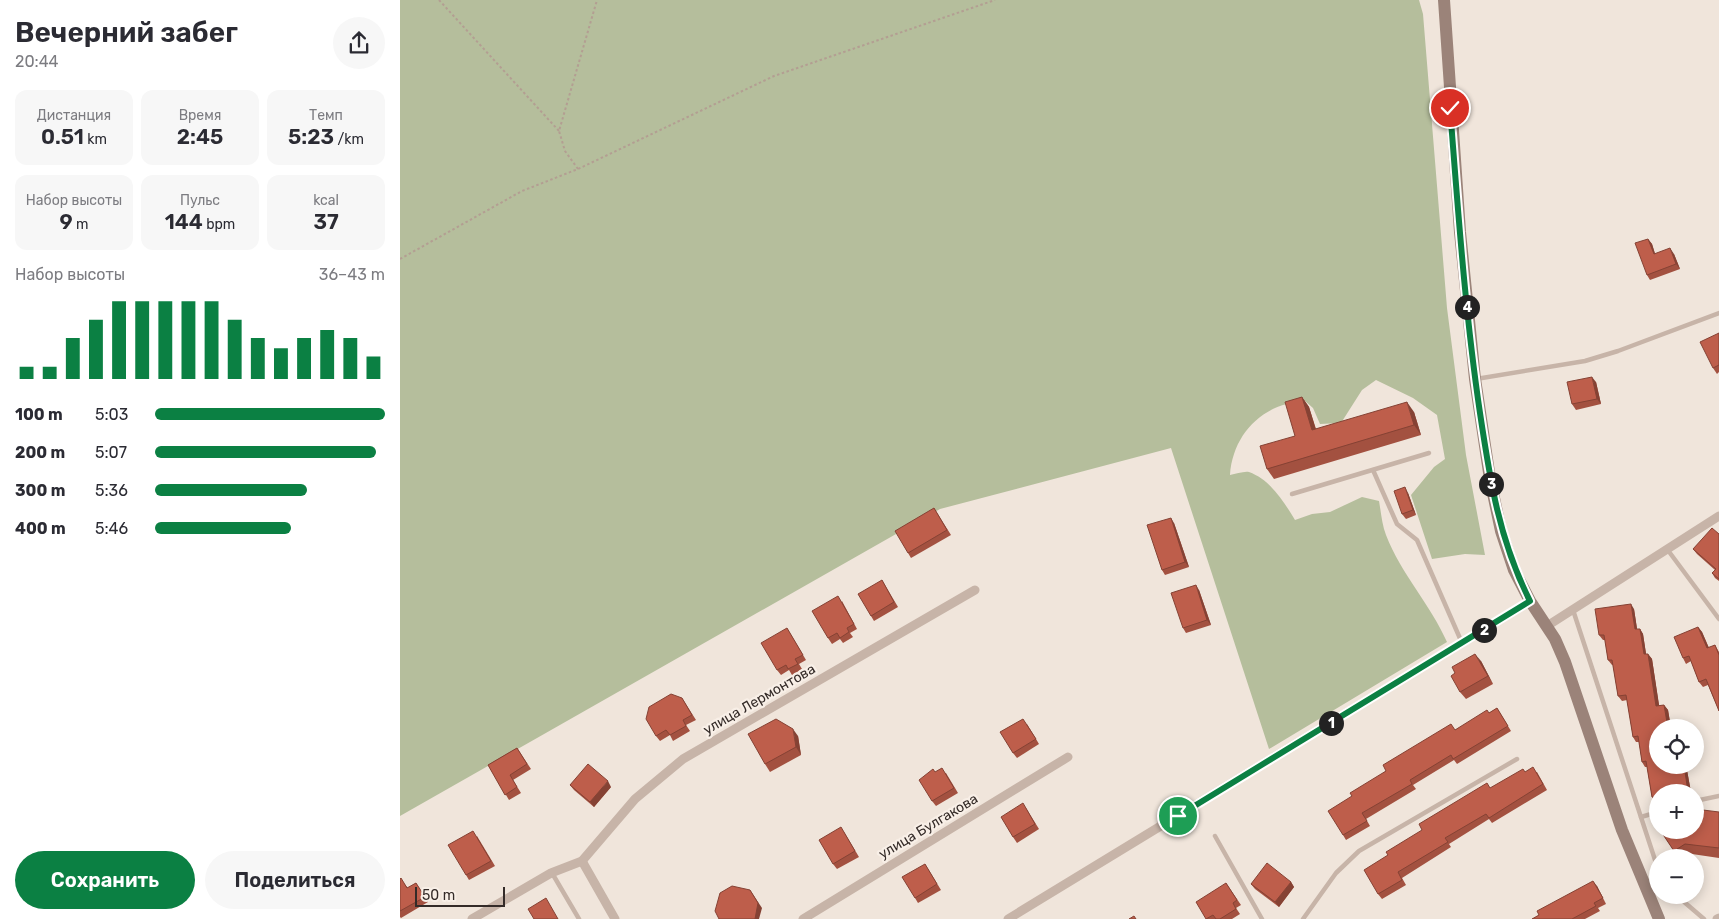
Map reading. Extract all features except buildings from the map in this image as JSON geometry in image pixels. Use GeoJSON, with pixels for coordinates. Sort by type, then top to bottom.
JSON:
{"type":"FeatureCollection","features":[{"type":"Feature","properties":{"kind":"street"},"geometry":{"type":"LineString","coordinates":[[1444,0],[1460,232],[1475,379],[1490,479],[1501,531],[1514,570],[1530,601],[1547,626],[1565,662],[1622,830],[1659,919]]}},
{"type":"Feature","properties":{"kind":"street"},"geometry":{"type":"LineString","coordinates":[[1547,626],[1719,516]]}},
{"type":"Feature","properties":{"kind":"street","name":"улица Лермонтова"},"geometry":{"type":"LineString","coordinates":[[582,861],[636,799],[683,759],[975,590]]}},
{"type":"Feature","properties":{"kind":"street"},"geometry":{"type":"LineString","coordinates":[[1008,919],[1530,601]]}},
{"type":"Feature","properties":{"kind":"street","name":"улица Булгакова"},"geometry":{"type":"LineString","coordinates":[[802,919],[1068,757]]}},
{"type":"Feature","properties":{"kind":"street"},"geometry":{"type":"LineString","coordinates":[[472,919],[552,873],[582,861],[616,919]]}},
{"type":"Feature","properties":{"kind":"lane"},"geometry":{"type":"LineString","coordinates":[[1475,379],[1585,361],[1618,351],[1719,313]]}},
{"type":"Feature","properties":{"kind":"lane"},"geometry":{"type":"LineString","coordinates":[[1292,494],[1428,453]]}},
{"type":"Feature","properties":{"kind":"lane"},"geometry":{"type":"LineString","coordinates":[[1373,470],[1397,524],[1418,540],[1462,643]]}},
{"type":"Feature","properties":{"kind":"lane"},"geometry":{"type":"LineString","coordinates":[[1667,549],[1719,619]]}},
{"type":"Feature","properties":{"kind":"lane"},"geometry":{"type":"LineString","coordinates":[[1573,609],[1651,849]]}},
{"type":"Feature","properties":{"kind":"lane"},"geometry":{"type":"LineString","coordinates":[[1303,919],[1336,873],[1359,851],[1517,759]]}},
{"type":"Feature","properties":{"kind":"lane"},"geometry":{"type":"LineString","coordinates":[[1704,799],[1719,796]]}},
{"type":"Feature","properties":{"kind":"lane"},"geometry":{"type":"LineString","coordinates":[[1641,817],[1649,815]]}},
{"type":"Feature","properties":{"kind":"lane"},"geometry":{"type":"LineString","coordinates":[[1215,836],[1262,919]]}},
{"type":"Feature","properties":{"kind":"lane"},"geometry":{"type":"LineString","coordinates":[[552,873],[579,919]]}},
{"type":"Feature","properties":{"kind":"lane"},"geometry":{"type":"LineString","coordinates":[[1686,904],[1704,919]]}},
{"type":"Feature","properties":{"kind":"path"},"geometry":{"type":"LineString","coordinates":[[439,0],[559,132],[565,151],[578,169]]}},
{"type":"Feature","properties":{"kind":"path"},"geometry":{"type":"LineString","coordinates":[[559,132],[596,0]]}},
{"type":"Feature","properties":{"kind":"path"},"geometry":{"type":"LineString","coordinates":[[400,259],[522,191],[578,169],[774,76],[995,0]]}},
{"type":"Feature","properties":{"kind":"green space"},"geometry":{"type":"Polygon","coordinates":[[[400,0],[1419,0],[1423,14],[1447,308],[1466,455],[1485,555],[1465,554],[1432,559],[1411,495],[1434,467],[1445,459],[1437,415],[1413,398],[1376,380],[1362,390],[1341,423],[1320,424],[1313,408],[1305,401],[1290,403],[1264,414],[1253,423],[1237,446],[1232,460],[1230,475],[1249,472],[1264,480],[1276,492],[1295,520],[1312,514],[1330,512],[1362,497],[1379,501],[1386,535],[1392,549],[1433,615],[1447,642],[1269,749],[1171,448],[940,509],[400,816],[400,0]]]}},
{"type":"Feature","properties":{"kind":"route"},"geometry":{"type":"LineString","coordinates":[[1178,816],[1530,601],[1514,570],[1501,531],[1490,479],[1475,379],[1450,108]]}}]}
